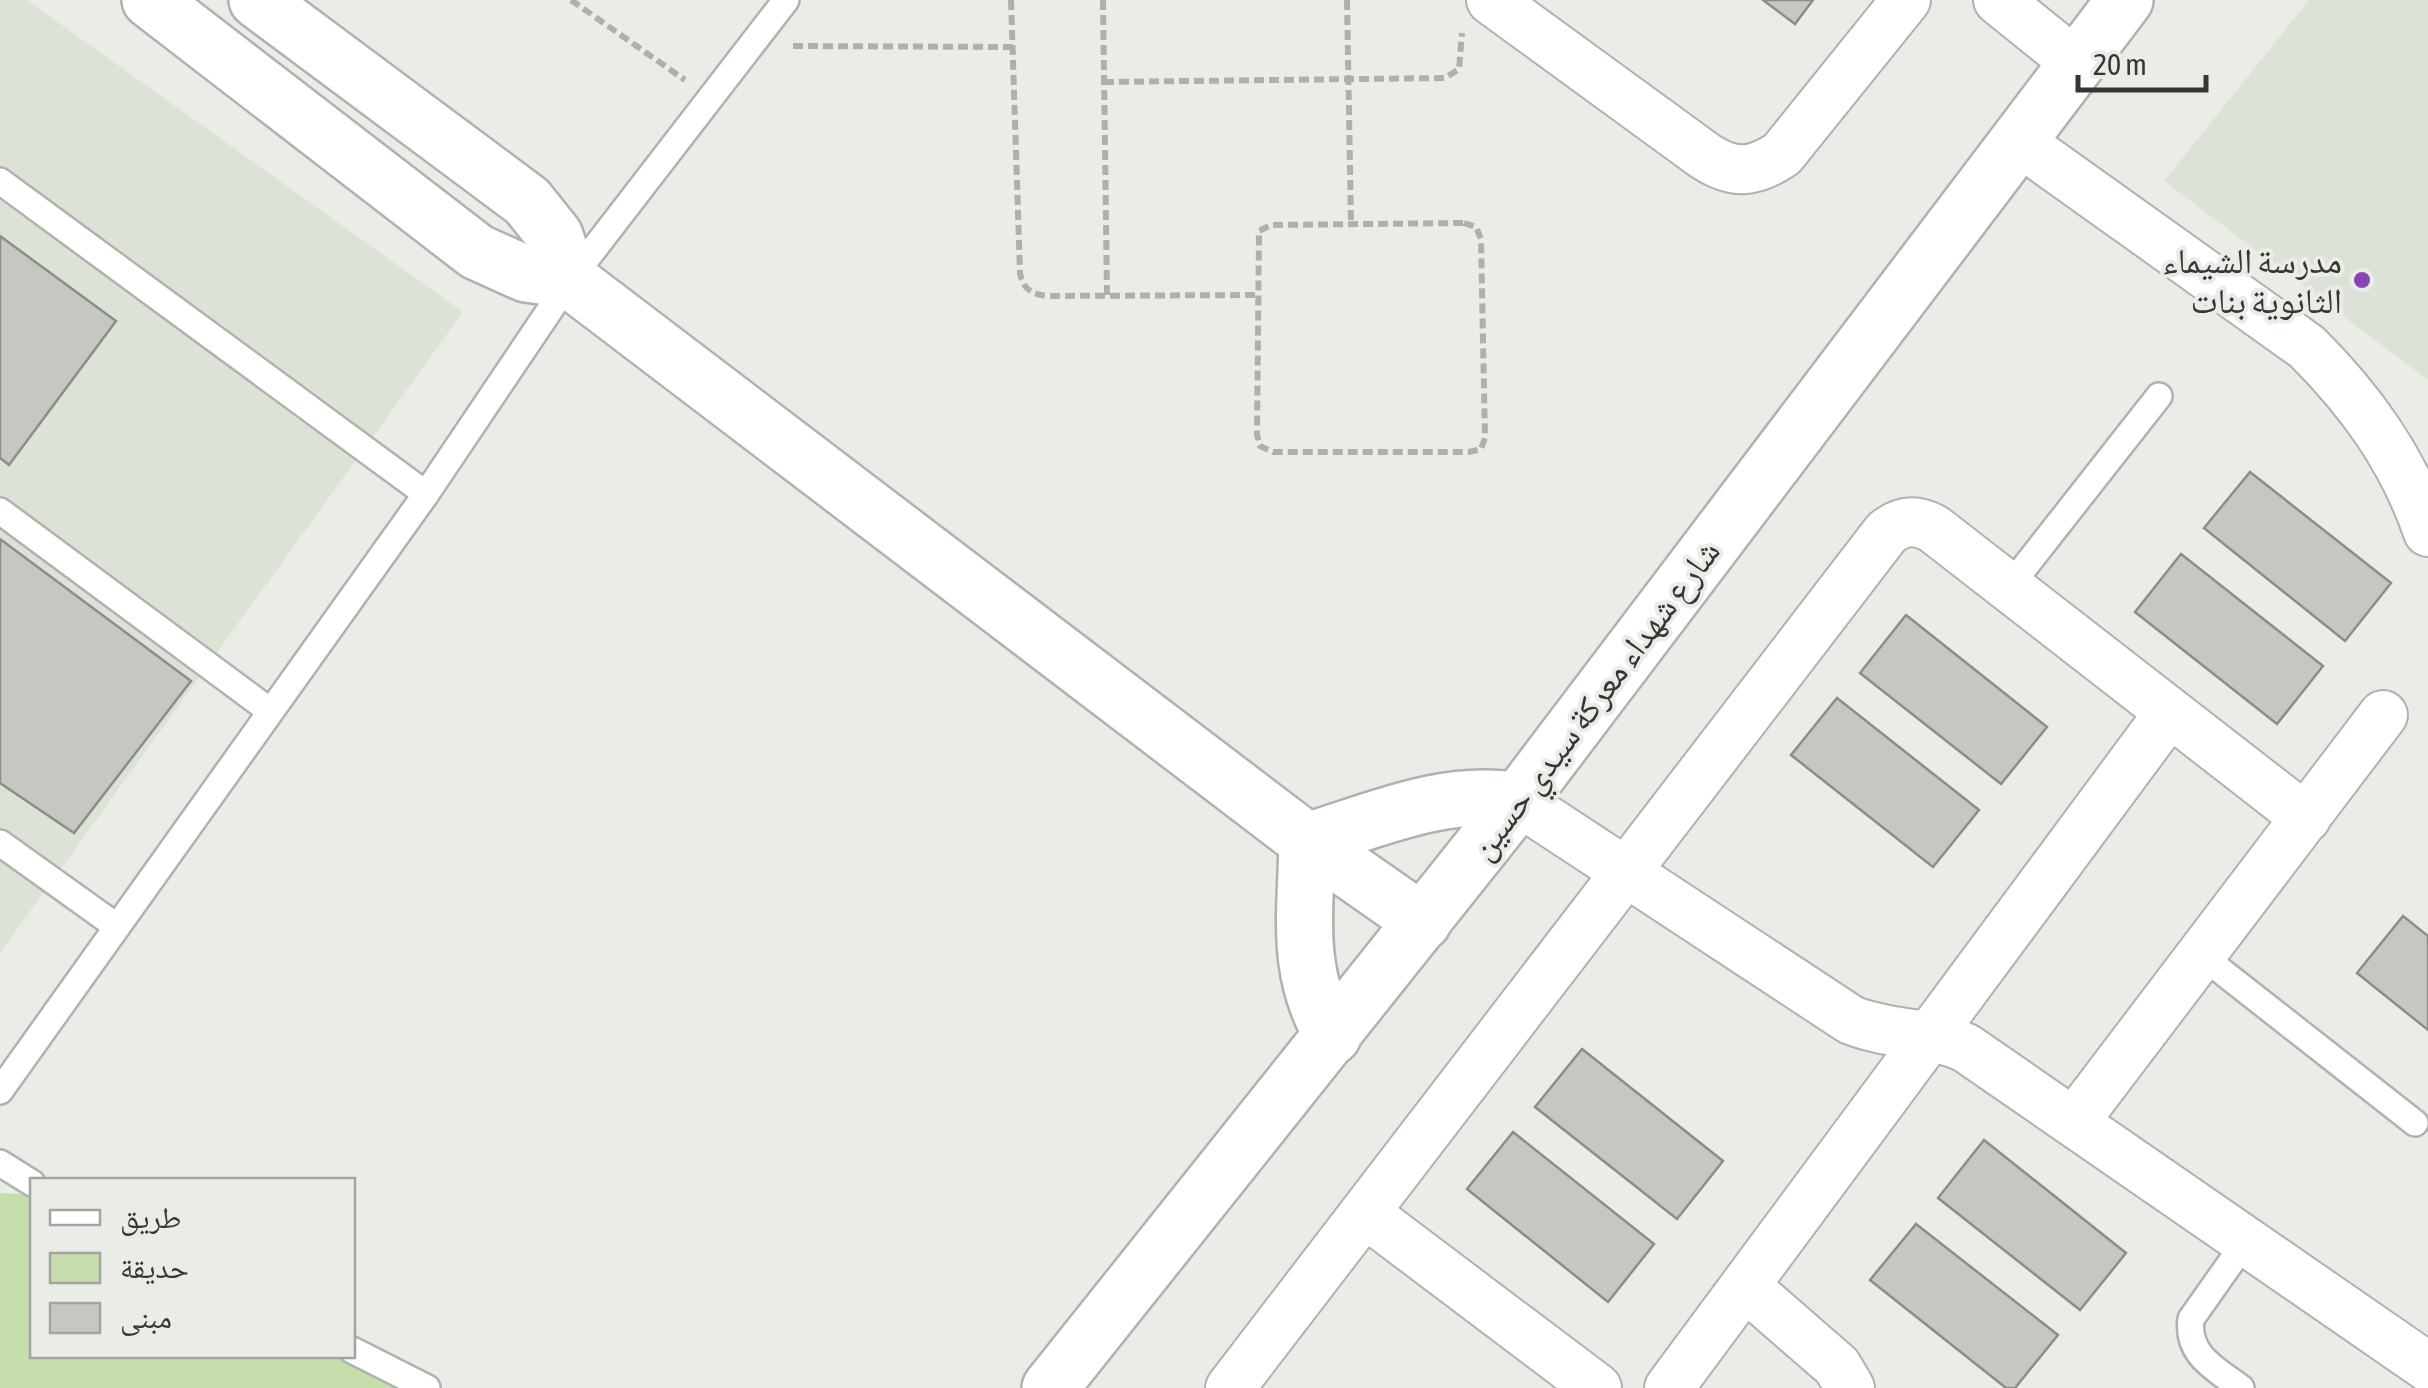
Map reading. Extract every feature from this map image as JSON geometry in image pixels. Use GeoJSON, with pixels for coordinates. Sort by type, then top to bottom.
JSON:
{"type":"FeatureCollection","features":[{"type":"Feature","properties":{"kind":"main road"},"geometry":{"type":"LineString","coordinates":[[150,0],[477,252],[526,274],[570,280],[1307,841],[1422,922]]}},
{"type":"Feature","properties":{"kind":"main road"},"geometry":{"type":"LineString","coordinates":[[257,0],[528,201],[555,236],[570,280]]}},
{"type":"Feature","properties":{"kind":"main road","name":"شارع شهداء معركة سيدي حسين"},"geometry":{"type":"LineString","coordinates":[[1050,1388],[1518,801],[2125,0]]}},
{"type":"Feature","properties":{"kind":"main road"},"geometry":{"type":"LineString","coordinates":[[1307,841],[1458,796],[1518,801]]}},
{"type":"Feature","properties":{"kind":"main road"},"geometry":{"type":"LineString","coordinates":[[1307,841],[1304,960],[1314,1002],[1333,1036]]}},
{"type":"Feature","properties":{"kind":"street"},"geometry":{"type":"LineString","coordinates":[[1477,8],[1722,168],[1744,172],[1764,166],[1782,154],[1906,0]]}},
{"type":"Feature","properties":{"kind":"street"},"geometry":{"type":"LineString","coordinates":[[1998,0],[2076,63]]}},
{"type":"Feature","properties":{"kind":"street"},"geometry":{"type":"LineString","coordinates":[[2017,140],[2307,346],[2374,424],[2401,467],[2428,532]]}},
{"type":"Feature","properties":{"kind":"street"},"geometry":{"type":"LineString","coordinates":[[1230,1388],[1894,526],[1924,524],[2306,818]]}},
{"type":"Feature","properties":{"kind":"street"},"geometry":{"type":"LineString","coordinates":[[1669,1388],[2170,712]]}},
{"type":"Feature","properties":{"kind":"street"},"geometry":{"type":"LineString","coordinates":[[2074,1122],[2383,715]]}},
{"type":"Feature","properties":{"kind":"street"},"geometry":{"type":"LineString","coordinates":[[1518,801],[1851,1020],[1890,1033],[1930,1036],[1966,1048],[2246,1241],[2425,1358]]}},
{"type":"Feature","properties":{"kind":"street"},"geometry":{"type":"LineString","coordinates":[[1365,1213],[1598,1388]]}},
{"type":"Feature","properties":{"kind":"street"},"geometry":{"type":"LineString","coordinates":[[1745,1286],[1838,1366],[1850,1388]]}},
{"type":"Feature","properties":{"kind":"lane"},"geometry":{"type":"LineString","coordinates":[[0,1091],[426,494],[570,280],[786,0]]}},
{"type":"Feature","properties":{"kind":"lane"},"geometry":{"type":"LineString","coordinates":[[0,181],[426,494]]}},
{"type":"Feature","properties":{"kind":"lane"},"geometry":{"type":"LineString","coordinates":[[2008,588],[2158,396]]}},
{"type":"Feature","properties":{"kind":"lane"},"geometry":{"type":"LineString","coordinates":[[0,511],[270,711]]}},
{"type":"Feature","properties":{"kind":"lane"},"geometry":{"type":"LineString","coordinates":[[0,843],[116,926]]}},
{"type":"Feature","properties":{"kind":"lane"},"geometry":{"type":"LineString","coordinates":[[2201,955],[2415,1123]]}},
{"type":"Feature","properties":{"kind":"lane"},"geometry":{"type":"LineString","coordinates":[[0,1162],[30,1182]]}},
{"type":"Feature","properties":{"kind":"lane"},"geometry":{"type":"LineString","coordinates":[[2241,1388],[2197,1352],[2190,1331],[2191,1319],[2246,1241]]}},
{"type":"Feature","properties":{"kind":"lane"},"geometry":{"type":"LineString","coordinates":[[355,1352],[427,1388]]}},
{"type":"Feature","properties":{"kind":"path"},"geometry":{"type":"LineString","coordinates":[[571,0],[711,98]]}},
{"type":"Feature","properties":{"kind":"path"},"geometry":{"type":"LineString","coordinates":[[1012,0],[1022,281],[1027,290],[1037,295],[1256,295]]}},
{"type":"Feature","properties":{"kind":"path"},"geometry":{"type":"LineString","coordinates":[[1104,0],[1107,295]]}},
{"type":"Feature","properties":{"kind":"path"},"geometry":{"type":"LineString","coordinates":[[1347,0],[1350,224]]}},
{"type":"Feature","properties":{"kind":"path"},"geometry":{"type":"LineString","coordinates":[[1104,82],[1445,78],[1453,75],[1461,62],[1477,8]]}},
{"type":"Feature","properties":{"kind":"path"},"geometry":{"type":"LineString","coordinates":[[752,45],[1013,47]]}},
{"type":"Feature","properties":{"kind":"path"},"geometry":{"type":"LineString","coordinates":[[1464,223],[1480,232],[1486,438],[1481,449],[1265,450],[1260,446],[1256,237],[1264,227],[1350,224],[1464,223]]}},
{"type":"Feature","properties":{"kind":"shaded area"},"geometry":{"type":"Polygon","coordinates":[[[0,0],[27,0],[463,312],[0,953],[0,0]]]}},
{"type":"Feature","properties":{"kind":"shaded area","name":"مدرسة الشيماء الثانوية بنات"},"geometry":{"type":"Polygon","coordinates":[[[2309,0],[2428,0],[2428,380],[2164,181],[2309,0]]]}},
{"type":"Feature","properties":{"kind":"green space"},"geometry":{"type":"Polygon","coordinates":[[[0,1193],[30,1198],[30,1358],[346,1358],[407,1388],[0,1388],[0,1193]]]}},
{"type":"Feature","properties":{"kind":"building"},"geometry":{"type":"Polygon","coordinates":[[[1763,0],[1813,0],[1795,24],[1763,0]]]}},
{"type":"Feature","properties":{"kind":"building"},"geometry":{"type":"Polygon","coordinates":[[[0,236],[116,321],[9,465],[0,458],[0,236]]]}},
{"type":"Feature","properties":{"kind":"building"},"geometry":{"type":"Polygon","coordinates":[[[2250,472],[2391,583],[2345,641],[2204,528],[2250,472]]]}},
{"type":"Feature","properties":{"kind":"building"},"geometry":{"type":"Polygon","coordinates":[[[0,539],[191,681],[74,833],[0,783],[0,539]]]}},
{"type":"Feature","properties":{"kind":"building"},"geometry":{"type":"Polygon","coordinates":[[[2181,554],[2323,666],[2277,724],[2135,612],[2181,554]]]}},
{"type":"Feature","properties":{"kind":"building"},"geometry":{"type":"Polygon","coordinates":[[[1906,615],[2047,727],[2001,784],[1860,673],[1906,615]]]}},
{"type":"Feature","properties":{"kind":"building"},"geometry":{"type":"Polygon","coordinates":[[[1837,698],[1979,810],[1933,867],[1791,755],[1837,698]]]}},
{"type":"Feature","properties":{"kind":"building"},"geometry":{"type":"Polygon","coordinates":[[[2403,916],[2428,936],[2428,1030],[2357,973],[2403,916]]]}},
{"type":"Feature","properties":{"kind":"building"},"geometry":{"type":"Polygon","coordinates":[[[1582,1049],[1723,1161],[1677,1219],[1535,1107],[1582,1049]]]}},
{"type":"Feature","properties":{"kind":"building"},"geometry":{"type":"Polygon","coordinates":[[[1513,1132],[1654,1244],[1608,1302],[1467,1189],[1513,1132]]]}},
{"type":"Feature","properties":{"kind":"building"},"geometry":{"type":"Polygon","coordinates":[[[1984,1140],[2126,1253],[2080,1310],[1938,1198],[1984,1140]]]}},
{"type":"Feature","properties":{"kind":"building"},"geometry":{"type":"Polygon","coordinates":[[[1916,1224],[2058,1335],[2015,1388],[2006,1388],[1870,1280],[1916,1224]]]}},
{"type":"Feature","properties":{"kind":"place","name":"مدرسة الشيماء الثانوية بنات"},"geometry":{"type":"Point","coordinates":[2362,280]}}]}
